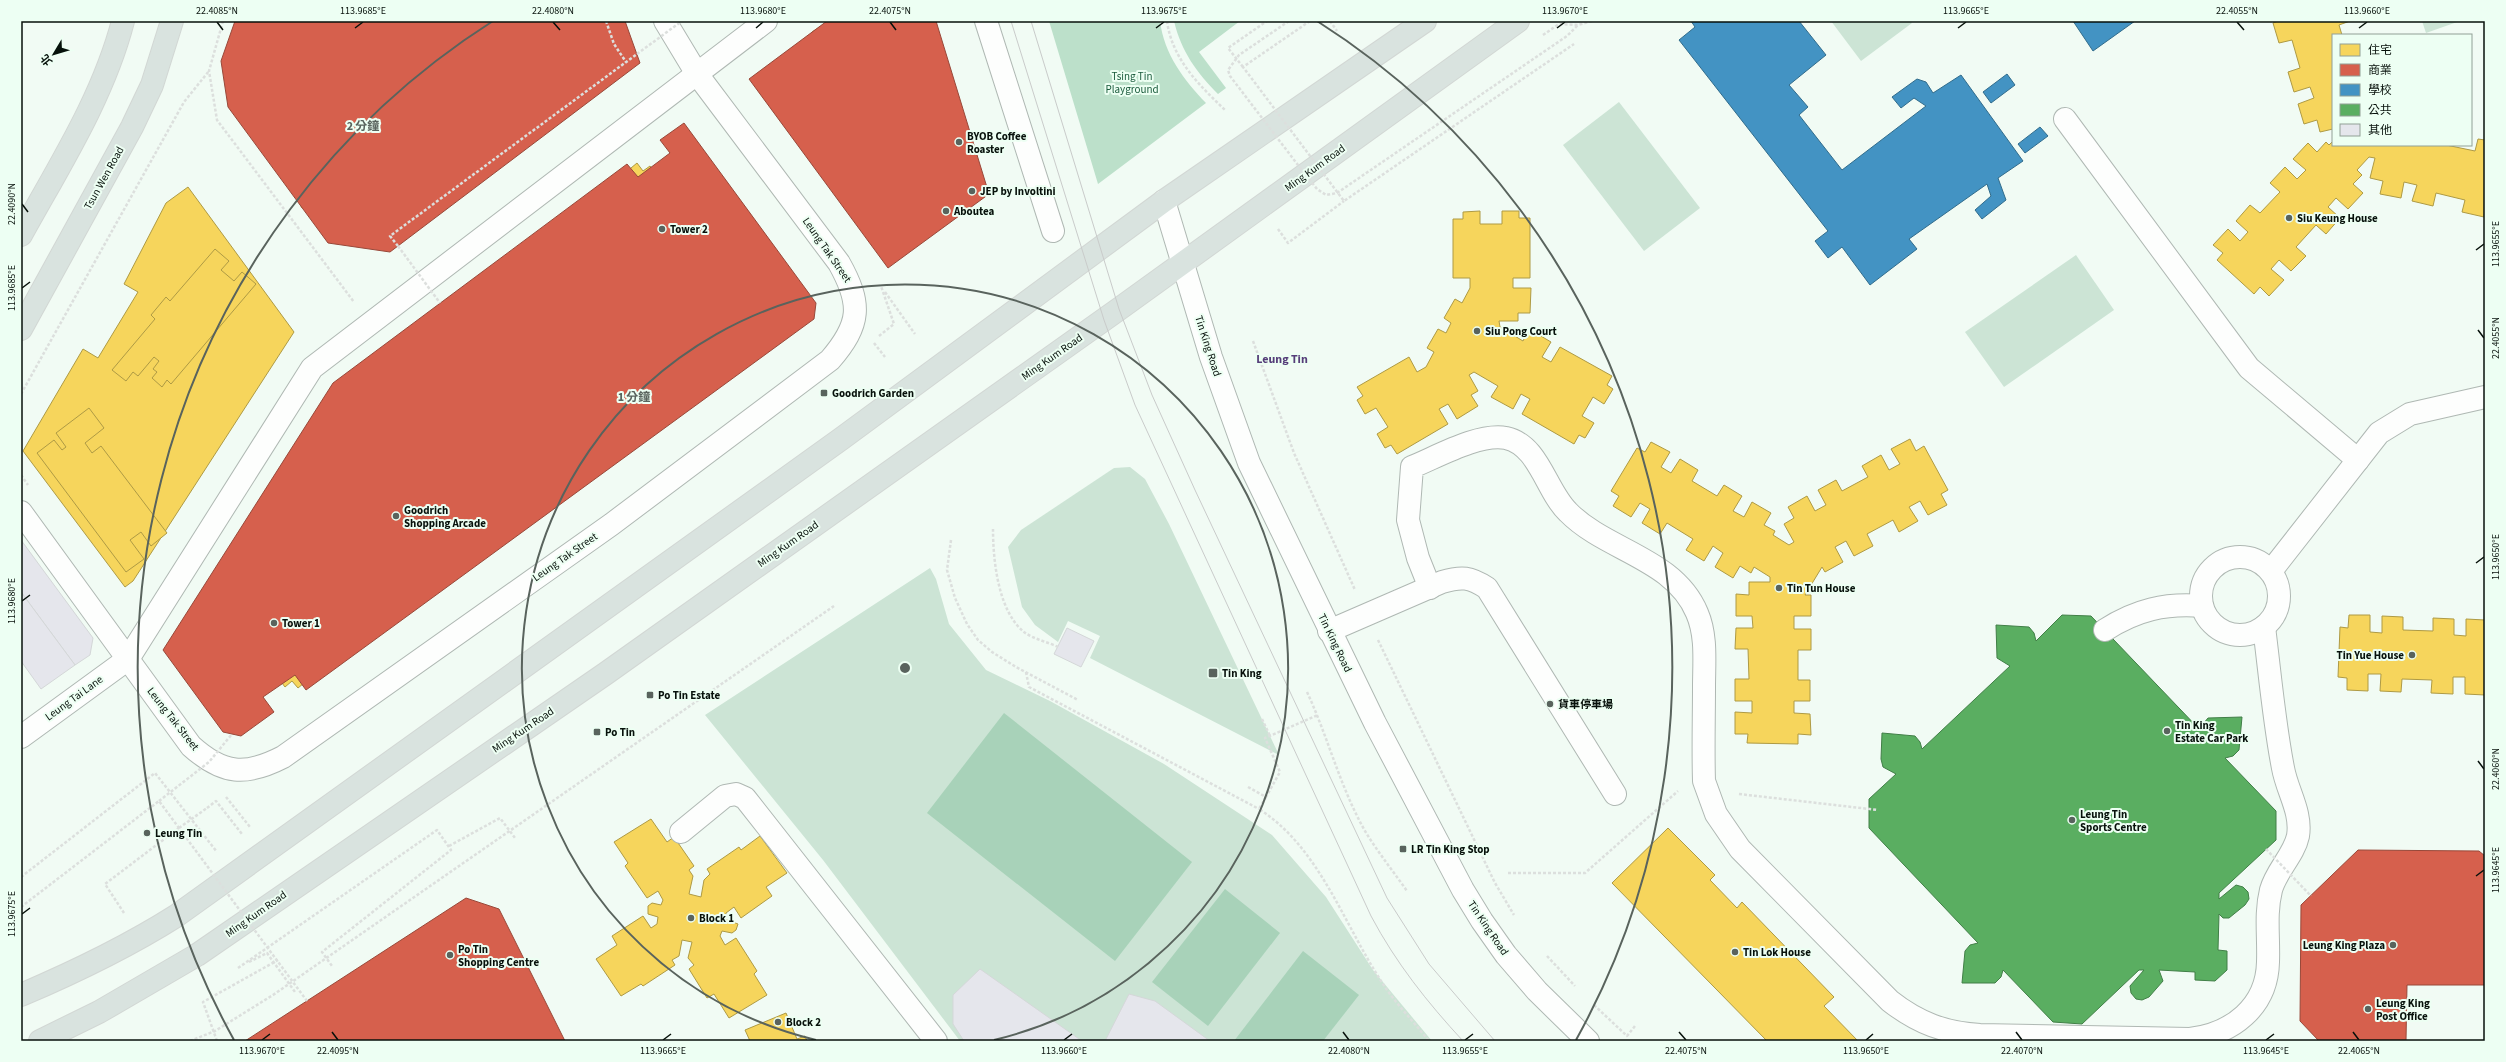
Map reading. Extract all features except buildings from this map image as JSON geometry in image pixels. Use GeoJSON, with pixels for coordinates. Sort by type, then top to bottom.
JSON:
{"type":"FeatureCollection","features":[{"type":"Feature","properties":{"kind":"main road"},"geometry":{"type":"LineString","coordinates":[[21,235],[92,107],[110,65],[123,21]]}},
{"type":"Feature","properties":{"kind":"main road","name":"Tsun Wen Road"},"geometry":{"type":"LineString","coordinates":[[21,329],[132,127],[152,85],[172,21]]}},
{"type":"Feature","properties":{"kind":"main road"},"geometry":{"type":"LineString","coordinates":[[21,995],[88,965],[140,938],[176,916],[835,444],[1164,201],[1425,21]]}},
{"type":"Feature","properties":{"kind":"main road","name":"Ming Kum Road"},"geometry":{"type":"LineString","coordinates":[[40,1041],[99,1012],[197,955],[605,674],[1518,21]]}},
{"type":"Feature","properties":{"kind":"street"},"geometry":{"type":"LineString","coordinates":[[128,659],[312,368],[766,21]]}},
{"type":"Feature","properties":{"kind":"street"},"geometry":{"type":"LineString","coordinates":[[986,21],[1052,232]]}},
{"type":"Feature","properties":{"kind":"street","name":"Leung Tak Street"},"geometry":{"type":"LineString","coordinates":[[21,512],[191,746],[206,760],[234,770],[261,768],[283,757],[612,524],[830,360],[847,340],[855,314],[852,286],[838,263],[697,74],[658,27]]}},
{"type":"Feature","properties":{"kind":"street"},"geometry":{"type":"LineString","coordinates":[[2065,119],[2249,368],[2358,460]]}},
{"type":"Feature","properties":{"kind":"street","name":"Tin King Road"},"geometry":{"type":"LineString","coordinates":[[1164,201],[1211,357],[1249,463],[1393,757],[1463,890],[1506,956],[1537,991],[1588,1041]]}},
{"type":"Feature","properties":{"kind":"street"},"geometry":{"type":"LineString","coordinates":[[2271,571],[2379,433],[2394,422],[2410,414],[2485,397]]}},
{"type":"Feature","properties":{"kind":"street"},"geometry":{"type":"LineString","coordinates":[[1430,588],[1408,520],[1412,467],[1480,439],[1493,437],[1507,438],[1519,444],[1529,452],[1567,512],[1587,527],[1677,582],[1697,612],[1705,645],[1704,781],[1707,795],[1727,833],[1890,1001],[1905,1013],[1936,1028],[1957,1033],[1980,1035],[2190,1039],[2209,1037],[2226,1030],[2241,1020],[2252,1008],[2261,994],[2266,979],[2268,963],[2267,916],[2272,888],[2298,836],[2296,805],[2283,770],[2264,627]]}},
{"type":"Feature","properties":{"kind":"street"},"geometry":{"type":"LineString","coordinates":[[2227,558],[2250,558],[2261,563],[2271,571],[2279,594],[2277,607],[2272,618],[2264,627],[2252,633],[2240,635],[2227,633],[2216,627],[2207,617],[2202,606],[2200,593],[2204,580],[2210,571],[2227,558]]}},
{"type":"Feature","properties":{"kind":"street"},"geometry":{"type":"LineString","coordinates":[[1330,631],[1456,578],[1473,579],[1488,588],[1614,794]]}},
{"type":"Feature","properties":{"kind":"street"},"geometry":{"type":"LineString","coordinates":[[2105,630],[2122,619],[2161,606],[2202,606]]}},
{"type":"Feature","properties":{"kind":"street","name":"Leung Tai Lane"},"geometry":{"type":"LineString","coordinates":[[21,737],[128,659]]}},
{"type":"Feature","properties":{"kind":"street"},"geometry":{"type":"LineString","coordinates":[[681,832],[726,796],[736,794],[745,798],[936,1041]]}},
{"type":"Feature","properties":{"kind":"path"},"geometry":{"type":"LineString","coordinates":[[21,394],[184,102],[209,71],[223,21]]}},
{"type":"Feature","properties":{"kind":"path"},"geometry":{"type":"LineString","coordinates":[[606,21],[614,44],[626,62]]}},
{"type":"Feature","properties":{"kind":"path"},"geometry":{"type":"LineString","coordinates":[[440,303],[390,236],[682,21]]}},
{"type":"Feature","properties":{"kind":"path"},"geometry":{"type":"LineString","coordinates":[[1167,21],[1173,44],[1183,64],[1196,82],[1225,110]]}},
{"type":"Feature","properties":{"kind":"path"},"geometry":{"type":"LineString","coordinates":[[1267,21],[1228,48],[1344,201]]}},
{"type":"Feature","properties":{"kind":"path"},"geometry":{"type":"LineString","coordinates":[[1289,21],[1239,55],[1228,70],[1230,76],[1300,169],[1317,189],[1326,195],[1337,193],[1567,36],[1578,25]]}},
{"type":"Feature","properties":{"kind":"path"},"geometry":{"type":"LineString","coordinates":[[1243,67],[1310,21]]}},
{"type":"Feature","properties":{"kind":"path"},"geometry":{"type":"LineString","coordinates":[[1330,21],[1337,31]]}},
{"type":"Feature","properties":{"kind":"path"},"geometry":{"type":"LineString","coordinates":[[658,27],[660,46]]}},
{"type":"Feature","properties":{"kind":"path"},"geometry":{"type":"LineString","coordinates":[[1274,224],[1288,243],[1344,201],[1574,44]]}},
{"type":"Feature","properties":{"kind":"path"},"geometry":{"type":"LineString","coordinates":[[209,71],[217,120],[370,323]]}},
{"type":"Feature","properties":{"kind":"path"},"geometry":{"type":"LineString","coordinates":[[883,290],[915,334]]}},
{"type":"Feature","properties":{"kind":"path"},"geometry":{"type":"LineString","coordinates":[[885,358],[872,341],[894,324]]}},
{"type":"Feature","properties":{"kind":"path"},"geometry":{"type":"LineString","coordinates":[[1253,341],[1294,453],[1366,615],[1495,883],[1519,922]]}},
{"type":"Feature","properties":{"kind":"path"},"geometry":{"type":"LineString","coordinates":[[21,475],[30,488]]}},
{"type":"Feature","properties":{"kind":"path"},"geometry":{"type":"LineString","coordinates":[[993,529],[993,559],[1007,608],[1024,632],[1058,647]]}},
{"type":"Feature","properties":{"kind":"path"},"geometry":{"type":"LineString","coordinates":[[951,540],[948,570],[955,598],[967,624],[978,640],[992,652],[1078,700]]}},
{"type":"Feature","properties":{"kind":"path"},"geometry":{"type":"LineString","coordinates":[[190,1041],[215,1031],[326,958],[834,606]]}},
{"type":"Feature","properties":{"kind":"path"},"geometry":{"type":"LineString","coordinates":[[1026,672],[1029,687],[1259,809],[1275,819],[1301,846],[1383,985],[1429,1041]]}},
{"type":"Feature","properties":{"kind":"path"},"geometry":{"type":"LineString","coordinates":[[1307,692],[1318,715],[1344,786],[1365,830],[1407,891]]}},
{"type":"Feature","properties":{"kind":"path"},"geometry":{"type":"LineString","coordinates":[[1259,809],[1280,772],[1265,738],[1318,715]]}},
{"type":"Feature","properties":{"kind":"path"},"geometry":{"type":"LineString","coordinates":[[1262,719],[1270,736]]}},
{"type":"Feature","properties":{"kind":"path"},"geometry":{"type":"LineString","coordinates":[[21,907],[209,762],[232,734]]}},
{"type":"Feature","properties":{"kind":"path"},"geometry":{"type":"LineString","coordinates":[[218,743],[230,748]]}},
{"type":"Feature","properties":{"kind":"path"},"geometry":{"type":"LineString","coordinates":[[21,877],[156,773],[217,852]]}},
{"type":"Feature","properties":{"kind":"path"},"geometry":{"type":"LineString","coordinates":[[1248,788],[1266,797]]}},
{"type":"Feature","properties":{"kind":"path"},"geometry":{"type":"LineString","coordinates":[[159,801],[307,1001]]}},
{"type":"Feature","properties":{"kind":"path"},"geometry":{"type":"LineString","coordinates":[[124,913],[105,884],[216,801],[242,834]]}},
{"type":"Feature","properties":{"kind":"path"},"geometry":{"type":"LineString","coordinates":[[449,846],[500,818],[515,838]]}},
{"type":"Feature","properties":{"kind":"path"},"geometry":{"type":"LineString","coordinates":[[296,992],[266,953],[238,968],[437,830],[451,850],[322,952],[332,966]]}},
{"type":"Feature","properties":{"kind":"path"},"geometry":{"type":"LineString","coordinates":[[2266,848],[2311,896]]}},
{"type":"Feature","properties":{"kind":"path"},"geometry":{"type":"LineString","coordinates":[[1543,952],[1576,987]]}},
{"type":"Feature","properties":{"kind":"path"},"geometry":{"type":"LineString","coordinates":[[217,1041],[203,1002],[278,960]]}},
{"type":"Feature","properties":{"kind":"path"},"geometry":{"type":"LineString","coordinates":[[1593,1004],[1627,1036],[1635,1026]]}},
{"type":"Feature","properties":{"kind":"shaded area"},"geometry":{"type":"Polygon","coordinates":[[[1831,21],[1910,21],[1912,23],[1861,61],[1831,21]]]}},
{"type":"Feature","properties":{"kind":"shaded area"},"geometry":{"type":"Polygon","coordinates":[[[2422,21],[2460,21],[2426,33],[2422,21]]]}},
{"type":"Feature","properties":{"kind":"shaded area"},"geometry":{"type":"Polygon","coordinates":[[[1619,102],[1700,208],[1644,251],[1563,145],[1619,102]]]}},
{"type":"Feature","properties":{"kind":"shaded area"},"geometry":{"type":"Polygon","coordinates":[[[2076,255],[2114,310],[2004,387],[1965,332],[2076,255]]]}},
{"type":"Feature","properties":{"kind":"shaded area"},"geometry":{"type":"Polygon","coordinates":[[[1130,467],[1145,479],[1169,524],[1279,755],[1090,658],[1100,636],[1068,621],[1058,642],[1035,625],[1022,607],[1008,547],[1021,530],[1114,468],[1130,467]]]}},
{"type":"Feature","properties":{"kind":"shaded area"},"geometry":{"type":"Polygon","coordinates":[[[930,568],[936,579],[949,624],[986,670],[1050,701],[1164,764],[1272,835],[1326,897],[1373,970],[1432,1041],[960,1041],[823,860],[705,715],[930,568]]]}},
{"type":"Feature","properties":{"kind":"shaded area"},"geometry":{"type":"Polygon","coordinates":[[[1004,713],[1192,862],[1115,961],[927,813],[1004,713]]]}},
{"type":"Feature","properties":{"kind":"shaded area"},"geometry":{"type":"Polygon","coordinates":[[[1225,889],[1280,933],[1208,1026],[1152,982],[1225,889]]]}},
{"type":"Feature","properties":{"kind":"shaded area"},"geometry":{"type":"Polygon","coordinates":[[[1303,951],[1359,995],[1323,1041],[1234,1041],[1303,951]]]}},
{"type":"Feature","properties":{"kind":"green space","name":"Tsing Tin Playground"},"geometry":{"type":"Polygon","coordinates":[[[1049,21],[1160,21],[1162,33],[1176,66],[1206,103],[1098,184],[1049,21]]]}},
{"type":"Feature","properties":{"kind":"green space"},"geometry":{"type":"Polygon","coordinates":[[[1174,21],[1240,21],[1199,52],[1226,88],[1218,94],[1203,78],[1185,52],[1174,21]]]}},
{"type":"Feature","properties":{"kind":"tram line"},"geometry":{"type":"LineString","coordinates":[[1011,21],[1104,320],[1135,405],[1371,916],[1391,950],[1413,982],[1463,1041]]}},
{"type":"Feature","properties":{"kind":"tram line"},"geometry":{"type":"LineString","coordinates":[[1031,21],[1119,309],[1152,395],[1195,490],[1387,898],[1429,964],[1495,1041]]}},
{"type":"Feature","properties":{"kind":"place","name":"BYOB Coffee Roaster"},"geometry":{"type":"Point","coordinates":[959,142]}},
{"type":"Feature","properties":{"kind":"place","name":"JEP by Involtini"},"geometry":{"type":"Point","coordinates":[972,191]}},
{"type":"Feature","properties":{"kind":"place","name":"Aboutea"},"geometry":{"type":"Point","coordinates":[946,211]}},
{"type":"Feature","properties":{"kind":"place","name":"Siu Keung House"},"geometry":{"type":"Point","coordinates":[2289,218]}},
{"type":"Feature","properties":{"kind":"place","name":"Tower 2"},"geometry":{"type":"Point","coordinates":[662,229]}},
{"type":"Feature","properties":{"kind":"place","name":"Siu Pong Court"},"geometry":{"type":"Point","coordinates":[1477,331]}},
{"type":"Feature","properties":{"kind":"place","name":"Goodrich Garden"},"geometry":{"type":"Point","coordinates":[824,393]}},
{"type":"Feature","properties":{"kind":"place","name":"Goodrich Shopping Arcade"},"geometry":{"type":"Point","coordinates":[396,516]}},
{"type":"Feature","properties":{"kind":"place","name":"Tin Tun House"},"geometry":{"type":"Point","coordinates":[1779,588]}},
{"type":"Feature","properties":{"kind":"place","name":"Tower 1"},"geometry":{"type":"Point","coordinates":[274,623]}},
{"type":"Feature","properties":{"kind":"place","name":"Tin Yue House"},"geometry":{"type":"Point","coordinates":[2412,655]}},
{"type":"Feature","properties":{"kind":"place","name":"Tin King"},"geometry":{"type":"Point","coordinates":[1213,673]}},
{"type":"Feature","properties":{"kind":"place","name":"Po Tin Estate"},"geometry":{"type":"Point","coordinates":[650,695]}},
{"type":"Feature","properties":{"kind":"place","name":"貨車停車場"},"geometry":{"type":"Point","coordinates":[1550,704]}},
{"type":"Feature","properties":{"kind":"place","name":"Tin King Estate Car Park"},"geometry":{"type":"Point","coordinates":[2167,731]}},
{"type":"Feature","properties":{"kind":"place","name":"Po Tin"},"geometry":{"type":"Point","coordinates":[597,732]}},
{"type":"Feature","properties":{"kind":"place","name":"Leung Tin Sports Centre"},"geometry":{"type":"Point","coordinates":[2072,820]}},
{"type":"Feature","properties":{"kind":"place","name":"Leung Tin"},"geometry":{"type":"Point","coordinates":[147,833]}},
{"type":"Feature","properties":{"kind":"place","name":"LR Tin King Stop"},"geometry":{"type":"Point","coordinates":[1403,849]}},
{"type":"Feature","properties":{"kind":"place","name":"Block 1"},"geometry":{"type":"Point","coordinates":[691,918]}},
{"type":"Feature","properties":{"kind":"place","name":"Leung King Plaza"},"geometry":{"type":"Point","coordinates":[2393,945]}},
{"type":"Feature","properties":{"kind":"place","name":"Tin Lok House"},"geometry":{"type":"Point","coordinates":[1735,952]}},
{"type":"Feature","properties":{"kind":"place","name":"Po Tin Shopping Centre"},"geometry":{"type":"Point","coordinates":[450,955]}},
{"type":"Feature","properties":{"kind":"place","name":"Leung King Post Office"},"geometry":{"type":"Point","coordinates":[2368,1009]}},
{"type":"Feature","properties":{"kind":"place","name":"Block 2"},"geometry":{"type":"Point","coordinates":[778,1022]}},
{"type":"Feature","properties":{"kind":"district","name":"Leung Tin"},"geometry":{"type":"Point","coordinates":[1282,359]}}]}
